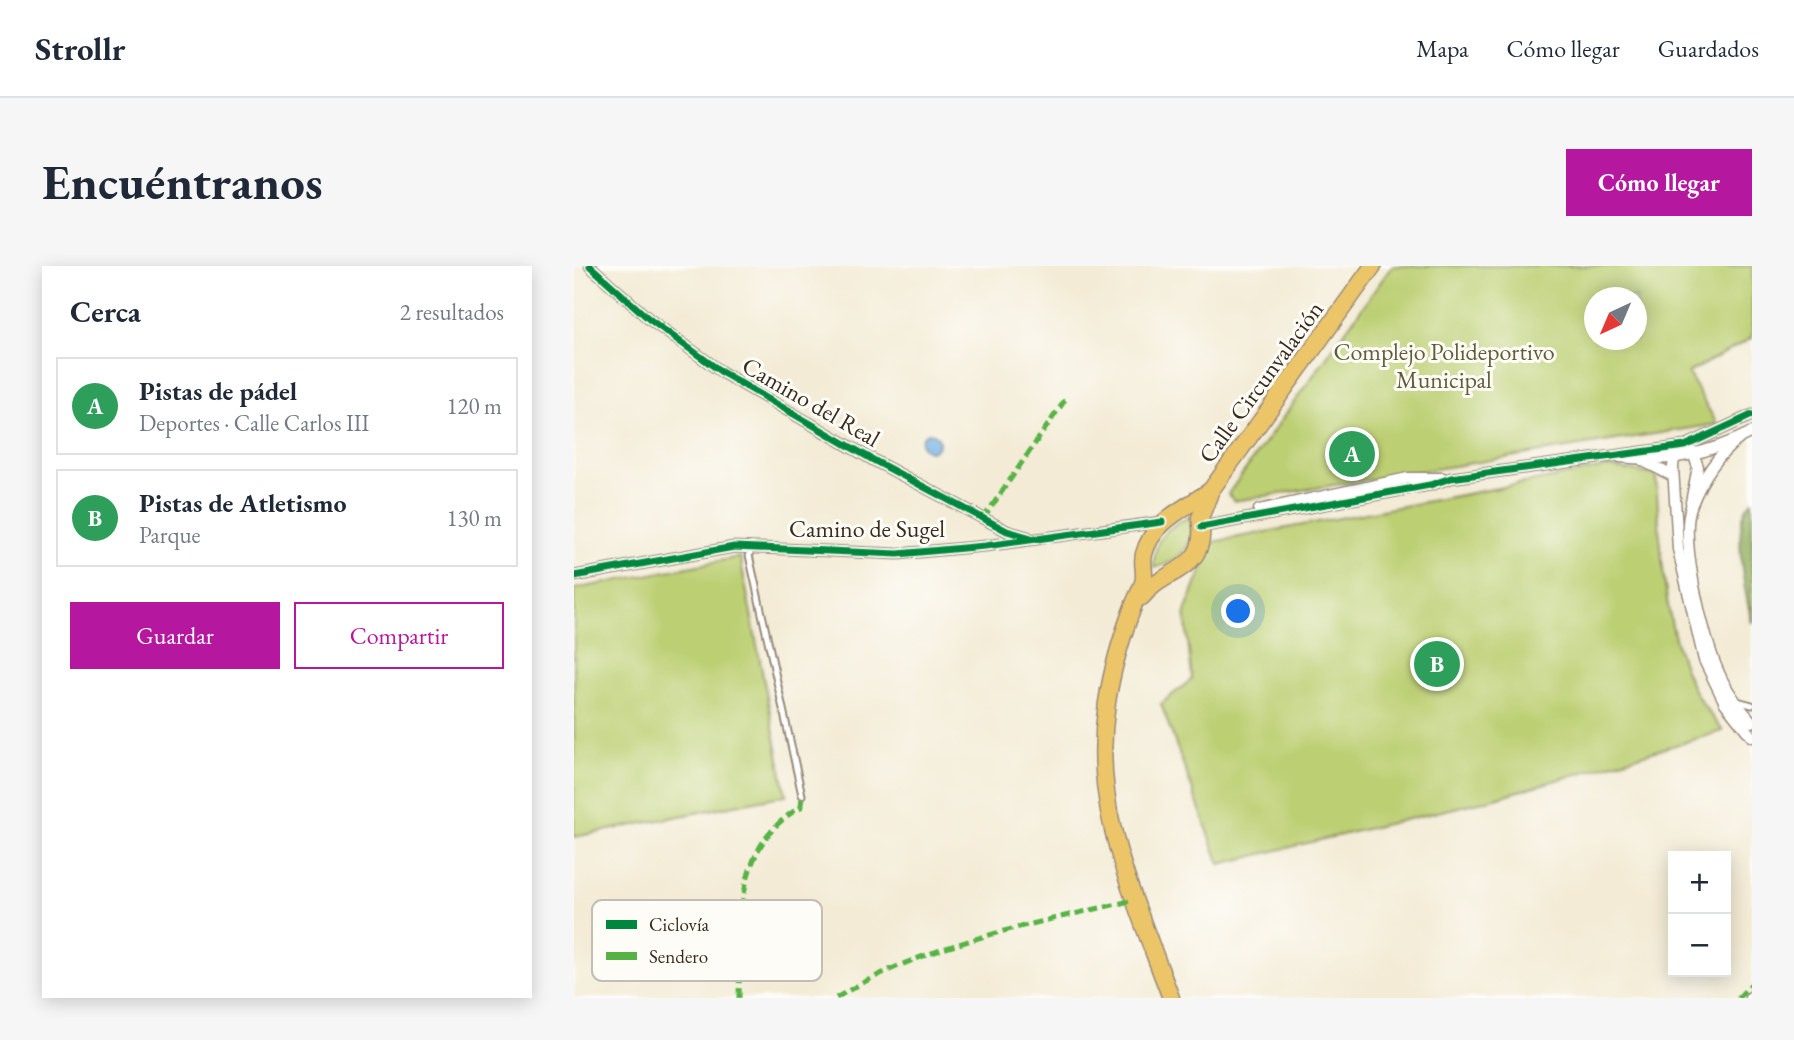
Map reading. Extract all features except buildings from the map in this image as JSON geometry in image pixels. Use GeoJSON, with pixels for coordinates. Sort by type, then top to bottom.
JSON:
{"type":"FeatureCollection","features":[{"type":"Feature","properties":{"kind":"main road","name":"Calle Circunvalación"},"geometry":{"type":"LineString","coordinates":[[1211,490],[1373,266]]}},
{"type":"Feature","properties":{"kind":"main road"},"geometry":{"type":"LineString","coordinates":[[1150,579],[1142,563],[1146,547],[1162,522],[1211,490]]}},
{"type":"Feature","properties":{"kind":"main road"},"geometry":{"type":"LineString","coordinates":[[1150,579],[1172,576],[1192,559],[1199,548],[1200,522],[1211,490]]}},
{"type":"Feature","properties":{"kind":"main road"},"geometry":{"type":"LineString","coordinates":[[1184,510],[1193,511],[1200,522]]}},
{"type":"Feature","properties":{"kind":"main road"},"geometry":{"type":"LineString","coordinates":[[1150,579],[1132,610],[1120,642],[1106,700],[1103,774],[1115,847],[1171,998]]}},
{"type":"Feature","properties":{"kind":"street","name":"Camino del Real"},"geometry":{"type":"LineString","coordinates":[[590,266],[649,319],[723,373],[983,519],[1007,531],[1034,539]]}},
{"type":"Feature","properties":{"kind":"street"},"geometry":{"type":"LineString","coordinates":[[1200,522],[1430,485],[1451,478],[1602,455],[1685,446],[1752,415]]}},
{"type":"Feature","properties":{"kind":"street"},"geometry":{"type":"LineString","coordinates":[[1629,458],[1685,457],[1752,432]]}},
{"type":"Feature","properties":{"kind":"street"},"geometry":{"type":"LineString","coordinates":[[1691,505],[1716,458],[1739,439]]}},
{"type":"Feature","properties":{"kind":"street"},"geometry":{"type":"LineString","coordinates":[[1685,446],[1685,457],[1673,476],[1678,550],[1704,660],[1725,703],[1752,737]]}},
{"type":"Feature","properties":{"kind":"street"},"geometry":{"type":"LineString","coordinates":[[1685,446],[1685,457]]}},
{"type":"Feature","properties":{"kind":"street"},"geometry":{"type":"LineString","coordinates":[[1602,455],[1651,463],[1673,476]]}},
{"type":"Feature","properties":{"kind":"street"},"geometry":{"type":"LineString","coordinates":[[1685,457],[1698,467],[1691,505],[1689,560],[1710,652],[1734,700],[1752,722]]}},
{"type":"Feature","properties":{"kind":"street","name":"Camino de Sugel"},"geometry":{"type":"LineString","coordinates":[[574,576],[734,547],[898,554],[1162,522]]}},
{"type":"Feature","properties":{"kind":"lane"},"geometry":{"type":"LineString","coordinates":[[752,547],[749,555],[802,795]]}},
{"type":"Feature","properties":{"kind":"lane"},"geometry":{"type":"LineString","coordinates":[[1734,700],[1751,703]]}},
{"type":"Feature","properties":{"kind":"green space","name":"Complejo Polideportivo Municipal"},"geometry":{"type":"Polygon","coordinates":[[[1392,266],[1752,266],[1752,338],[1688,373],[1717,424],[1234,501],[1228,494],[1392,266]]]}},
{"type":"Feature","properties":{"kind":"green space"},"geometry":{"type":"Polygon","coordinates":[[[1609,467],[1656,475],[1665,586],[1676,642],[1695,692],[1723,731],[1492,799],[1220,864],[1161,704],[1192,679],[1185,612],[1213,542],[1609,467]]]}},
{"type":"Feature","properties":{"kind":"green space"},"geometry":{"type":"Polygon","coordinates":[[[1752,501],[1752,623],[1743,578],[1740,541],[1745,511],[1752,501]]]}},
{"type":"Feature","properties":{"kind":"green space"},"geometry":{"type":"Polygon","coordinates":[[[1189,517],[1191,535],[1184,550],[1171,562],[1154,568],[1156,550],[1162,536],[1173,525],[1189,517]]]}},
{"type":"Feature","properties":{"kind":"green space"},"geometry":{"type":"Polygon","coordinates":[[[740,557],[786,795],[574,837],[574,589],[740,557]]]}},
{"type":"Feature","properties":{"kind":"water"},"geometry":{"type":"Polygon","coordinates":[[[930,433],[936,436],[939,442],[936,448],[930,451],[924,448],[921,442],[924,436],[930,433]]]}},
{"type":"Feature","properties":{"kind":"marked path"},"geometry":{"type":"LineString","coordinates":[[983,519],[1065,400]]}},
{"type":"Feature","properties":{"kind":"marked path"},"geometry":{"type":"LineString","coordinates":[[743,900],[751,866],[762,844],[778,824],[801,807],[802,795]]}},
{"type":"Feature","properties":{"kind":"marked path"},"geometry":{"type":"LineString","coordinates":[[836,998],[870,979],[943,949],[1019,927],[1134,900]]}},
{"type":"Feature","properties":{"kind":"marked path"},"geometry":{"type":"LineString","coordinates":[[739,981],[739,998]]}},
{"type":"Feature","properties":{"kind":"marked path"},"geometry":{"type":"LineString","coordinates":[[1738,998],[1752,983]]}},
{"type":"Feature","properties":{"kind":"cycle path"},"geometry":{"type":"LineString","coordinates":[[590,266],[649,319],[723,373],[875,461],[1007,531],[1028,537]]}},
{"type":"Feature","properties":{"kind":"cycle path"},"geometry":{"type":"LineString","coordinates":[[1201,527],[1430,485],[1451,478],[1685,446],[1752,415]]}},
{"type":"Feature","properties":{"kind":"cycle path"},"geometry":{"type":"LineString","coordinates":[[574,576],[734,547],[898,554],[985,546],[1162,522]]}},
{"type":"Feature","properties":{"kind":"place","name":"Pistas de pádel"},"geometry":{"type":"Point","coordinates":[1352,454]}},
{"type":"Feature","properties":{"kind":"place","name":"Pistas de Atletismo"},"geometry":{"type":"Point","coordinates":[1437,664]}}]}
